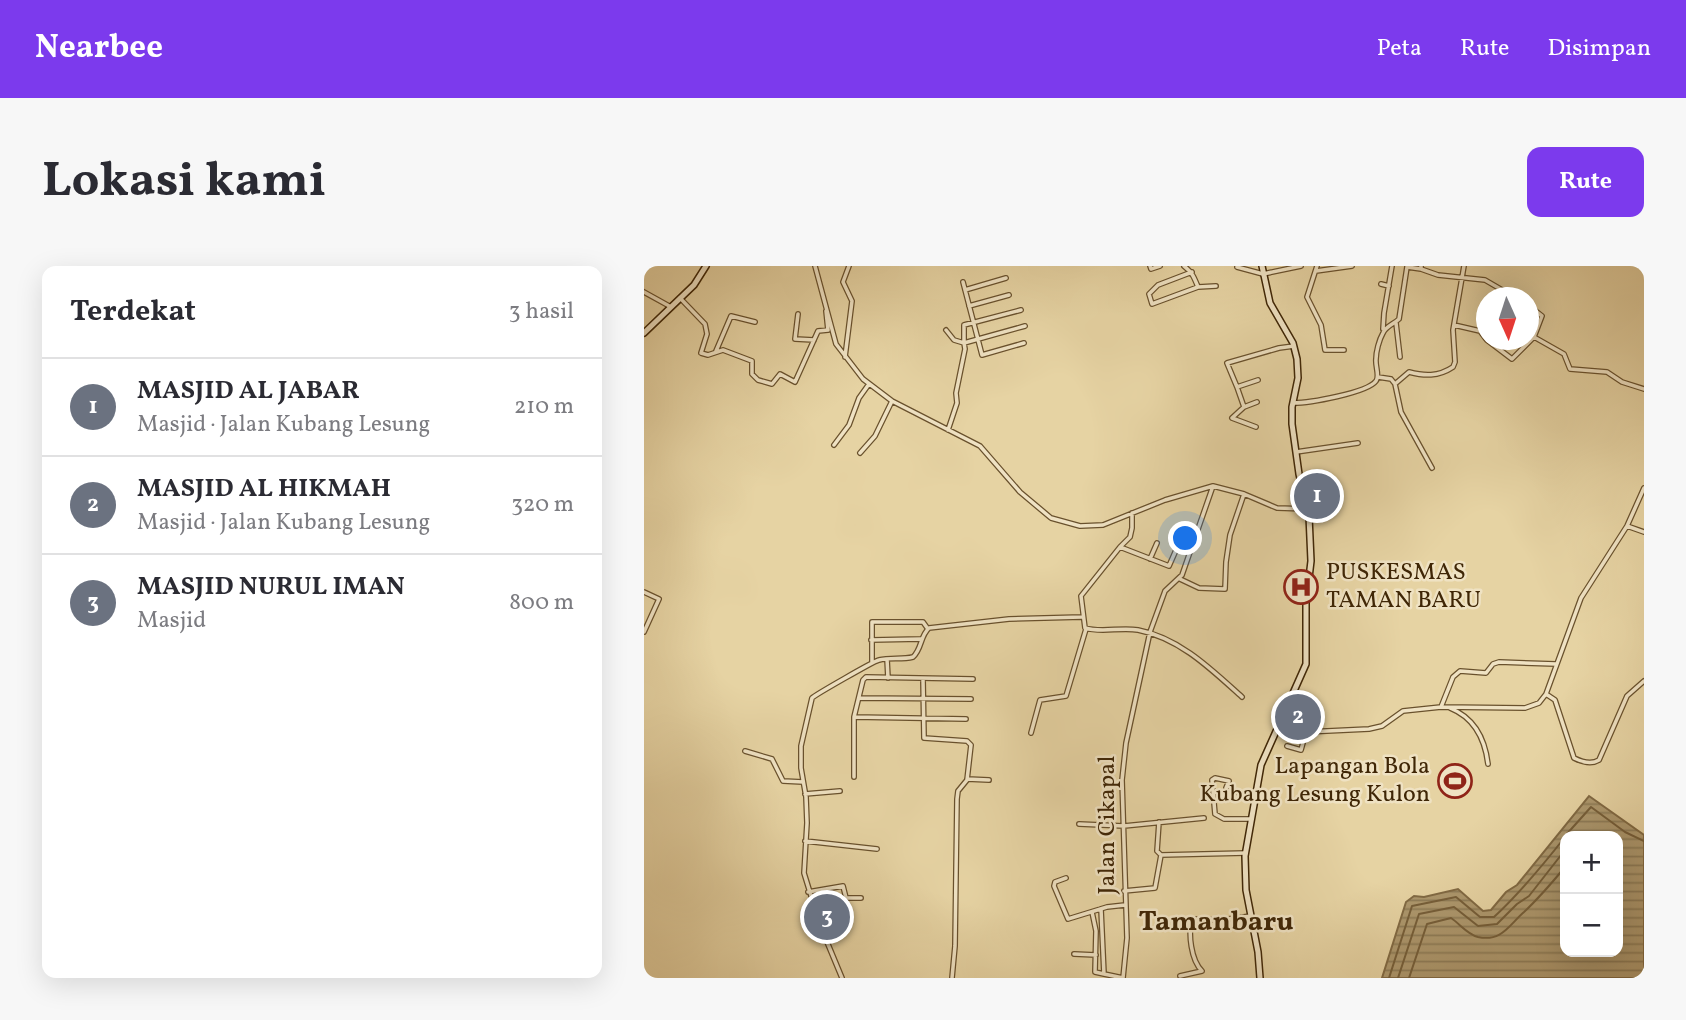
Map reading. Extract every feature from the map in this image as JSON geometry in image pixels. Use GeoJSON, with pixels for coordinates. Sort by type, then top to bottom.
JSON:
{"type":"FeatureCollection","features":[{"type":"Feature","properties":{"kind":"street"},"geometry":{"type":"LineString","coordinates":[[645,331],[694,285],[706,266]]}},
{"type":"Feature","properties":{"kind":"street"},"geometry":{"type":"LineString","coordinates":[[815,266],[836,344],[869,384],[892,401],[980,446],[1020,492],[1051,518],[1080,526],[1103,524],[1213,486],[1244,494],[1278,508],[1308,509]]}},
{"type":"Feature","properties":{"kind":"street"},"geometry":{"type":"LineString","coordinates":[[845,358],[852,301],[843,282],[849,266]]}},
{"type":"Feature","properties":{"kind":"street"},"geometry":{"type":"LineString","coordinates":[[1150,266],[1151,269],[1160,266]]}},
{"type":"Feature","properties":{"kind":"street"},"geometry":{"type":"LineString","coordinates":[[1184,266],[1192,272],[1198,287]]}},
{"type":"Feature","properties":{"kind":"street"},"geometry":{"type":"LineString","coordinates":[[1260,978],[1258,952],[1244,879],[1245,853],[1261,765],[1306,664],[1308,649],[1305,613],[1311,561],[1308,509],[1292,424],[1298,364],[1294,346],[1274,313],[1262,266]]}},
{"type":"Feature","properties":{"kind":"street"},"geometry":{"type":"LineString","coordinates":[[1237,267],[1263,274],[1301,266]]}},
{"type":"Feature","properties":{"kind":"street"},"geometry":{"type":"LineString","coordinates":[[1344,350],[1325,350],[1321,325],[1307,297],[1317,268],[1352,266]]}},
{"type":"Feature","properties":{"kind":"street"},"geometry":{"type":"LineString","coordinates":[[1293,403],[1312,403],[1375,382],[1378,377],[1376,359],[1383,331],[1392,266]]}},
{"type":"Feature","properties":{"kind":"street"},"geometry":{"type":"LineString","coordinates":[[1395,384],[1409,372],[1423,376],[1453,368],[1454,325],[1464,266]]}},
{"type":"Feature","properties":{"kind":"street"},"geometry":{"type":"LineString","coordinates":[[1383,331],[1399,319],[1407,267],[1421,267],[1438,275],[1485,280],[1497,287]]}},
{"type":"Feature","properties":{"kind":"street"},"geometry":{"type":"LineString","coordinates":[[1192,272],[1156,285],[1149,294],[1151,303],[1198,287],[1216,286]]}},
{"type":"Feature","properties":{"kind":"street"},"geometry":{"type":"LineString","coordinates":[[965,290],[1006,278]]}},
{"type":"Feature","properties":{"kind":"street"},"geometry":{"type":"LineString","coordinates":[[963,282],[981,353],[984,355],[1024,343]]}},
{"type":"Feature","properties":{"kind":"street"},"geometry":{"type":"LineString","coordinates":[[1381,284],[1389,286]]}},
{"type":"Feature","properties":{"kind":"street"},"geometry":{"type":"LineString","coordinates":[[644,292],[671,307]]}},
{"type":"Feature","properties":{"kind":"street"},"geometry":{"type":"LineString","coordinates":[[969,306],[1009,295]]}},
{"type":"Feature","properties":{"kind":"street"},"geometry":{"type":"LineString","coordinates":[[680,298],[705,324],[707,334],[701,353],[704,356],[723,350],[752,361],[752,374],[762,382],[773,383],[780,374],[794,383],[818,331],[828,330],[825,305]]}},
{"type":"Feature","properties":{"kind":"street"},"geometry":{"type":"LineString","coordinates":[[948,429],[957,403],[957,389],[965,355],[963,327],[1021,310]]}},
{"type":"Feature","properties":{"kind":"street"},"geometry":{"type":"LineString","coordinates":[[798,314],[795,339],[814,340]]}},
{"type":"Feature","properties":{"kind":"street"},"geometry":{"type":"LineString","coordinates":[[716,351],[730,317],[755,322]]}},
{"type":"Feature","properties":{"kind":"street"},"geometry":{"type":"LineString","coordinates":[[1396,323],[1400,357]]}},
{"type":"Feature","properties":{"kind":"street"},"geometry":{"type":"LineString","coordinates":[[1454,325],[1476,330]]}},
{"type":"Feature","properties":{"kind":"street"},"geometry":{"type":"LineString","coordinates":[[946,330],[954,340],[964,342],[1025,326]]}},
{"type":"Feature","properties":{"kind":"street"},"geometry":{"type":"LineString","coordinates":[[1539,340],[1564,354],[1570,369],[1607,372],[1622,382],[1644,389]]}},
{"type":"Feature","properties":{"kind":"street"},"geometry":{"type":"LineString","coordinates":[[1244,407],[1228,362],[1294,346]]}},
{"type":"Feature","properties":{"kind":"street"},"geometry":{"type":"LineString","coordinates":[[1501,350],[1512,359],[1521,350]]}},
{"type":"Feature","properties":{"kind":"street"},"geometry":{"type":"LineString","coordinates":[[1378,377],[1391,379],[1395,384],[1401,412],[1432,468]]}},
{"type":"Feature","properties":{"kind":"street"},"geometry":{"type":"LineString","coordinates":[[1237,387],[1258,380]]}},
{"type":"Feature","properties":{"kind":"street"},"geometry":{"type":"LineString","coordinates":[[834,444],[849,425],[859,398],[869,384]]}},
{"type":"Feature","properties":{"kind":"street"},"geometry":{"type":"LineString","coordinates":[[860,453],[874,436],[892,401]]}},
{"type":"Feature","properties":{"kind":"street"},"geometry":{"type":"LineString","coordinates":[[1256,427],[1232,418],[1244,407],[1257,402]]}},
{"type":"Feature","properties":{"kind":"street"},"geometry":{"type":"LineString","coordinates":[[1296,452],[1358,443]]}},
{"type":"Feature","properties":{"kind":"street","name":"Jalan Cikapal"},"geometry":{"type":"LineString","coordinates":[[1123,978],[1127,938],[1122,765],[1150,632],[1165,591],[1180,579],[1213,486]]}},
{"type":"Feature","properties":{"kind":"street"},"geometry":{"type":"LineString","coordinates":[[1277,726],[1306,732],[1378,728],[1403,711],[1441,707],[1525,708],[1539,703],[1546,694],[1581,598],[1627,526],[1644,488]]}},
{"type":"Feature","properties":{"kind":"street"},"geometry":{"type":"LineString","coordinates":[[1180,579],[1199,588],[1226,589],[1230,536],[1244,494]]}},
{"type":"Feature","properties":{"kind":"street"},"geometry":{"type":"LineString","coordinates":[[1031,733],[1040,700],[1044,697],[1066,696],[1086,629],[1082,617],[1081,596],[1132,533],[1132,513]]}},
{"type":"Feature","properties":{"kind":"street"},"geometry":{"type":"LineString","coordinates":[[1120,547],[1170,565],[1187,525]]}},
{"type":"Feature","properties":{"kind":"street"},"geometry":{"type":"LineString","coordinates":[[1627,526],[1644,532]]}},
{"type":"Feature","properties":{"kind":"street"},"geometry":{"type":"LineString","coordinates":[[1150,559],[1157,543]]}},
{"type":"Feature","properties":{"kind":"street"},"geometry":{"type":"LineString","coordinates":[[644,592],[659,599],[646,620],[644,632]]}},
{"type":"Feature","properties":{"kind":"street"},"geometry":{"type":"LineString","coordinates":[[842,978],[808,892],[803,864],[807,823],[801,746],[812,698],[869,664],[887,659],[913,657],[928,629],[1009,620],[1082,617]]}},
{"type":"Feature","properties":{"kind":"street"},"geometry":{"type":"LineString","coordinates":[[869,664],[873,622],[923,622],[928,629]]}},
{"type":"Feature","properties":{"kind":"street"},"geometry":{"type":"LineString","coordinates":[[1086,629],[1150,632],[1194,655],[1242,696]]}},
{"type":"Feature","properties":{"kind":"street"},"geometry":{"type":"LineString","coordinates":[[870,640],[921,639]]}},
{"type":"Feature","properties":{"kind":"street"},"geometry":{"type":"LineString","coordinates":[[887,659],[888,678]]}},
{"type":"Feature","properties":{"kind":"street"},"geometry":{"type":"LineString","coordinates":[[1441,707],[1453,677],[1460,671],[1486,673],[1493,664],[1499,662],[1556,664]]}},
{"type":"Feature","properties":{"kind":"street"},"geometry":{"type":"LineString","coordinates":[[853,777],[855,717],[864,678],[973,679]]}},
{"type":"Feature","properties":{"kind":"street"},"geometry":{"type":"LineString","coordinates":[[923,679],[924,738],[969,742],[967,779],[958,791],[957,799],[955,946],[952,978]]}},
{"type":"Feature","properties":{"kind":"street"},"geometry":{"type":"LineString","coordinates":[[1546,694],[1555,700],[1574,758],[1594,763],[1603,752],[1627,696],[1644,681]]}},
{"type":"Feature","properties":{"kind":"street"},"geometry":{"type":"LineString","coordinates":[[859,698],[971,699]]}},
{"type":"Feature","properties":{"kind":"street"},"geometry":{"type":"LineString","coordinates":[[1441,707],[1452,709],[1473,722],[1482,740],[1488,764]]}},
{"type":"Feature","properties":{"kind":"street"},"geometry":{"type":"LineString","coordinates":[[855,717],[966,719]]}},
{"type":"Feature","properties":{"kind":"street"},"geometry":{"type":"LineString","coordinates":[[1287,746],[1301,750],[1306,732]]}},
{"type":"Feature","properties":{"kind":"street"},"geometry":{"type":"LineString","coordinates":[[745,751],[772,759],[783,781],[803,782]]}},
{"type":"Feature","properties":{"kind":"street"},"geometry":{"type":"LineString","coordinates":[[1251,818],[1224,818],[1216,814],[1212,780],[1215,778],[1229,781],[1226,788],[1228,796],[1254,799]]}},
{"type":"Feature","properties":{"kind":"street"},"geometry":{"type":"LineString","coordinates":[[967,779],[989,780]]}},
{"type":"Feature","properties":{"kind":"street"},"geometry":{"type":"LineString","coordinates":[[805,794],[840,791]]}},
{"type":"Feature","properties":{"kind":"street"},"geometry":{"type":"LineString","coordinates":[[1079,824],[1124,826],[1204,818]]}},
{"type":"Feature","properties":{"kind":"street"},"geometry":{"type":"LineString","coordinates":[[1158,822],[1157,851],[1161,855],[1245,853]]}},
{"type":"Feature","properties":{"kind":"street"},"geometry":{"type":"LineString","coordinates":[[805,841],[877,849]]}},
{"type":"Feature","properties":{"kind":"street"},"geometry":{"type":"LineString","coordinates":[[1124,891],[1155,888],[1161,855]]}},
{"type":"Feature","properties":{"kind":"street"},"geometry":{"type":"LineString","coordinates":[[1066,878],[1055,882],[1054,886],[1067,919],[1125,905]]}},
{"type":"Feature","properties":{"kind":"street"},"geometry":{"type":"LineString","coordinates":[[808,892],[843,886],[846,898],[861,898]]}},
{"type":"Feature","properties":{"kind":"street"},"geometry":{"type":"LineString","coordinates":[[1101,909],[1104,974]]}},
{"type":"Feature","properties":{"kind":"street"},"geometry":{"type":"LineString","coordinates":[[1092,912],[1096,929],[1095,972],[1123,978]]}},
{"type":"Feature","properties":{"kind":"street"},"geometry":{"type":"LineString","coordinates":[[1180,976],[1202,971],[1194,956],[1192,919],[1222,920],[1251,916]]}},
{"type":"Feature","properties":{"kind":"street"},"geometry":{"type":"LineString","coordinates":[[1074,954],[1096,955]]}},
{"type":"Feature","properties":{"kind":"water"},"geometry":{"type":"Polygon","coordinates":[[[1589,796],[1644,835],[1644,978],[1382,978],[1406,902],[1414,896],[1424,897],[1458,889],[1483,911],[1491,910],[1506,892],[1517,885],[1560,832],[1560,957],[1623,957],[1623,831],[1561,831],[1589,796]]]}},
{"type":"Feature","properties":{"kind":"place","name":"MASJID AL JABAR"},"geometry":{"type":"Point","coordinates":[1317,496]}},
{"type":"Feature","properties":{"kind":"place","name":"PUSKESMAS TAMAN BARU"},"geometry":{"type":"Point","coordinates":[1301,587]}},
{"type":"Feature","properties":{"kind":"place","name":"MASJID AL HIKMAH"},"geometry":{"type":"Point","coordinates":[1298,717]}},
{"type":"Feature","properties":{"kind":"place","name":"Lapangan Bola Kubang Lesung Kulon"},"geometry":{"type":"Point","coordinates":[1455,781]}},
{"type":"Feature","properties":{"kind":"place","name":"MASJID NURUL IMAN"},"geometry":{"type":"Point","coordinates":[827,917]}},
{"type":"Feature","properties":{"kind":"district","name":"Tamanbaru"},"geometry":{"type":"Point","coordinates":[1216,922]}}]}
